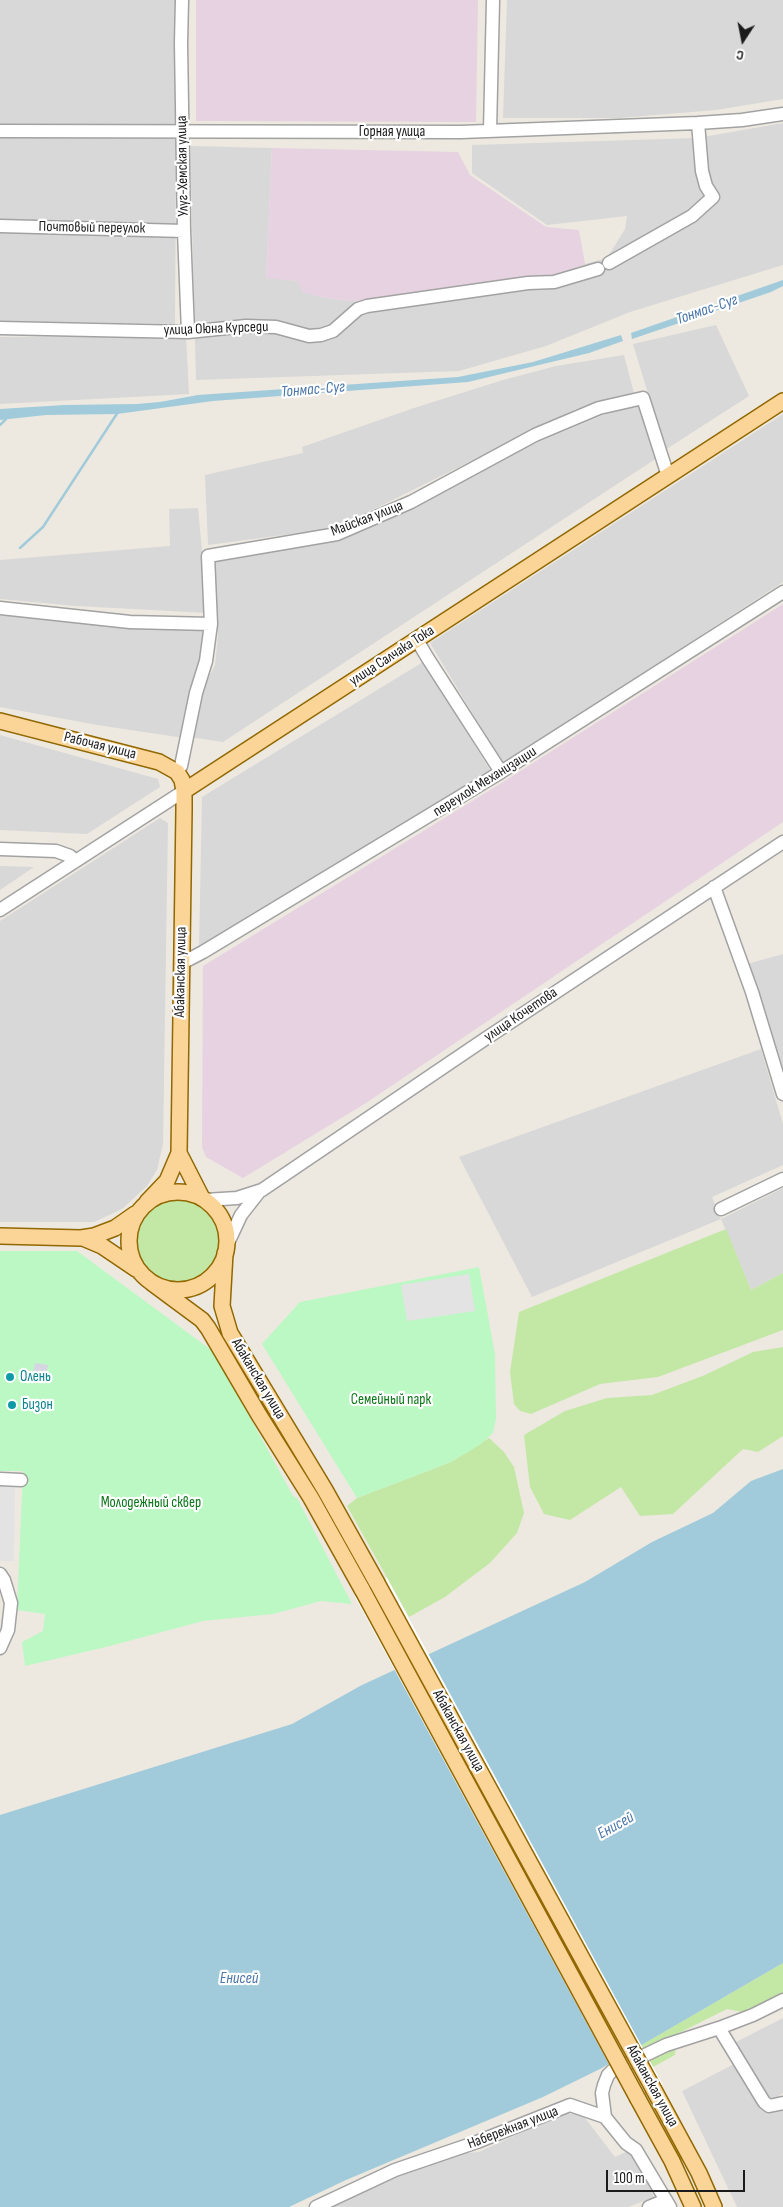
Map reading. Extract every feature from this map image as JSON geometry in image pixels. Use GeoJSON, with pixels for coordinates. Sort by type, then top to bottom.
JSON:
{"type":"FeatureCollection","features":[{"type":"Feature","properties":{"kind":"main road","name":"улица Салчака Тока"},"geometry":{"type":"LineString","coordinates":[[184,791],[783,401]]}},
{"type":"Feature","properties":{"kind":"main road","name":"Рабочая улица"},"geometry":{"type":"LineString","coordinates":[[0,721],[159,762],[177,772]]}},
{"type":"Feature","properties":{"kind":"main road"},"geometry":{"type":"LineString","coordinates":[[177,772],[182,780],[184,791]]}},
{"type":"Feature","properties":{"kind":"main road","name":"Абаканская улица"},"geometry":{"type":"LineString","coordinates":[[145,1204],[167,1182],[178,1154],[184,791]]}},
{"type":"Feature","properties":{"kind":"main road","name":"Абаканская улица"},"geometry":{"type":"LineString","coordinates":[[178,1154],[204,1199]]}},
{"type":"Feature","properties":{"kind":"main road"},"geometry":{"type":"LineString","coordinates":[[0,1236],[81,1238],[100,1234],[115,1228],[131,1218],[155,1197],[174,1192],[193,1194],[204,1199],[221,1217],[225,1228],[226,1249],[214,1274],[194,1287],[169,1289],[150,1281],[115,1254],[81,1238]]}},
{"type":"Feature","properties":{"kind":"main road"},"geometry":{"type":"LineString","coordinates":[[145,1204],[133,1219],[128,1243],[136,1267],[150,1281]]}},
{"type":"Feature","properties":{"kind":"main road","name":"Абаканская улица"},"geometry":{"type":"LineString","coordinates":[[226,1249],[222,1306],[230,1333],[325,1490],[378,1583],[699,2172],[714,2207]]}},
{"type":"Feature","properties":{"kind":"main road","name":"Абаканская улица"},"geometry":{"type":"LineString","coordinates":[[150,1281],[202,1320],[208,1328],[311,1498],[672,2161],[693,2207]]}},
{"type":"Feature","properties":{"kind":"street","name":"Улуг-Хемская улица"},"geometry":{"type":"LineString","coordinates":[[182,0],[184,230],[188,332]]}},
{"type":"Feature","properties":{"kind":"street"},"geometry":{"type":"LineString","coordinates":[[490,131],[493,0]]}},
{"type":"Feature","properties":{"kind":"street","name":"Горная улица"},"geometry":{"type":"LineString","coordinates":[[0,131],[183,133],[490,131],[698,123],[742,120],[783,114]]}},
{"type":"Feature","properties":{"kind":"street"},"geometry":{"type":"LineString","coordinates":[[610,263],[692,216],[712,197],[706,186],[702,171],[698,123]]}},
{"type":"Feature","properties":{"kind":"street","name":"Почтовый переулок"},"geometry":{"type":"LineString","coordinates":[[0,226],[184,230]]}},
{"type":"Feature","properties":{"kind":"street","name":"улица Оюна Курседи"},"geometry":{"type":"LineString","coordinates":[[0,328],[188,332],[246,326],[276,328],[309,336],[321,335],[333,331],[358,309],[367,306],[528,283],[554,282],[598,269]]}},
{"type":"Feature","properties":{"kind":"street","name":"Майская улица"},"geometry":{"type":"LineString","coordinates":[[211,624],[208,556],[337,534],[412,502],[535,435],[599,408],[643,398],[668,476]]}},
{"type":"Feature","properties":{"kind":"street","name":"переулок Механизации"},"geometry":{"type":"LineString","coordinates":[[182,963],[501,772],[783,592]]}},
{"type":"Feature","properties":{"kind":"street"},"geometry":{"type":"LineString","coordinates":[[0,608],[130,622],[211,624],[206,662],[196,693],[181,766],[177,772]]}},
{"type":"Feature","properties":{"kind":"street"},"geometry":{"type":"LineString","coordinates":[[418,640],[426,657],[501,772]]}},
{"type":"Feature","properties":{"kind":"street","name":"улица Салчака Тока"},"geometry":{"type":"LineString","coordinates":[[0,910],[184,791]]}},
{"type":"Feature","properties":{"kind":"street","name":"улица Кочетова"},"geometry":{"type":"LineString","coordinates":[[204,1199],[237,1198],[261,1190],[783,842]]}},
{"type":"Feature","properties":{"kind":"street"},"geometry":{"type":"LineString","coordinates":[[0,849],[56,851],[64,853],[76,861]]}},
{"type":"Feature","properties":{"kind":"street"},"geometry":{"type":"LineString","coordinates":[[714,887],[752,992],[783,1094]]}},
{"type":"Feature","properties":{"kind":"street"},"geometry":{"type":"LineString","coordinates":[[722,1209],[783,1179]]}},
{"type":"Feature","properties":{"kind":"street","name":"улица Кочетова"},"geometry":{"type":"LineString","coordinates":[[226,1249],[241,1216],[261,1190]]}},
{"type":"Feature","properties":{"kind":"street"},"geometry":{"type":"LineString","coordinates":[[0,1479],[21,1480]]}},
{"type":"Feature","properties":{"kind":"street"},"geometry":{"type":"LineString","coordinates":[[0,1574],[8,1590],[11,1609],[8,1630],[0,1648]]}},
{"type":"Feature","properties":{"kind":"street"},"geometry":{"type":"LineString","coordinates":[[649,2207],[668,2204],[636,2150],[626,2143],[605,2117],[602,2093],[608,2075],[612,2071],[666,2045],[719,2028],[783,2000]]}},
{"type":"Feature","properties":{"kind":"street"},"geometry":{"type":"LineString","coordinates":[[719,2028],[764,2102],[769,2106],[783,2103]]}},
{"type":"Feature","properties":{"kind":"street","name":"Набережная улица"},"geometry":{"type":"LineString","coordinates":[[316,2207],[395,2170],[477,2142],[570,2105],[605,2117]]}},
{"type":"Feature","properties":{"kind":"shaded area"},"geometry":{"type":"Polygon","coordinates":[[[0,0],[177,0],[175,324],[0,321],[0,0]]]}},
{"type":"Feature","properties":{"kind":"shaded area"},"geometry":{"type":"Polygon","coordinates":[[[196,0],[478,0],[476,122],[196,121],[196,0]]]}},
{"type":"Feature","properties":{"kind":"shaded area"},"geometry":{"type":"Polygon","coordinates":[[[507,0],[783,0],[783,99],[716,110],[619,118],[503,118],[507,0]]]}},
{"type":"Feature","properties":{"kind":"shaded area"},"geometry":{"type":"Polygon","coordinates":[[[783,123],[783,265],[630,312],[546,346],[459,371],[196,380],[190,146],[272,148],[266,277],[298,281],[321,297],[349,301],[429,296],[555,277],[585,264],[607,258],[625,229],[627,216],[547,225],[472,173],[472,145],[697,138],[783,123]]]}},
{"type":"Feature","properties":{"kind":"shaded area"},"geometry":{"type":"Polygon","coordinates":[[[272,148],[458,152],[470,175],[546,227],[579,230],[585,264],[555,277],[429,296],[349,301],[302,292],[298,281],[266,278],[272,148]]]}},
{"type":"Feature","properties":{"kind":"shaded area"},"geometry":{"type":"Polygon","coordinates":[[[716,325],[749,396],[665,450],[633,344],[716,325]]]}},
{"type":"Feature","properties":{"kind":"shaded area"},"geometry":{"type":"Polygon","coordinates":[[[186,335],[189,394],[0,404],[0,337],[186,335]]]}},
{"type":"Feature","properties":{"kind":"shaded area"},"geometry":{"type":"Polygon","coordinates":[[[624,355],[634,393],[576,409],[336,528],[208,545],[205,475],[303,453],[302,447],[414,408],[503,380],[556,366],[624,355]]]}},
{"type":"Feature","properties":{"kind":"shaded area"},"geometry":{"type":"Polygon","coordinates":[[[641,403],[657,458],[223,742],[190,737],[200,695],[215,665],[218,635],[214,560],[327,540],[510,454],[603,415],[641,403]]]}},
{"type":"Feature","properties":{"kind":"shaded area"},"geometry":{"type":"Polygon","coordinates":[[[783,414],[783,582],[503,764],[430,643],[783,414]]]}},
{"type":"Feature","properties":{"kind":"shaded area"},"geometry":{"type":"Polygon","coordinates":[[[198,508],[208,613],[76,606],[0,599],[0,560],[170,546],[169,509],[198,508]]]}},
{"type":"Feature","properties":{"kind":"shaded area"},"geometry":{"type":"Polygon","coordinates":[[[783,604],[783,822],[366,1103],[243,1178],[206,1157],[202,1147],[203,966],[500,784],[783,604]]]}},
{"type":"Feature","properties":{"kind":"shaded area"},"geometry":{"type":"Polygon","coordinates":[[[0,613],[49,619],[206,631],[184,738],[97,725],[0,707],[0,613]]]}},
{"type":"Feature","properties":{"kind":"shaded area"},"geometry":{"type":"Polygon","coordinates":[[[423,662],[490,770],[199,949],[202,797],[423,662]]]}},
{"type":"Feature","properties":{"kind":"shaded area"},"geometry":{"type":"Polygon","coordinates":[[[0,735],[158,779],[160,787],[87,834],[0,830],[0,735]]]}},
{"type":"Feature","properties":{"kind":"shaded area"},"geometry":{"type":"Polygon","coordinates":[[[160,818],[168,823],[163,1144],[157,1170],[147,1186],[122,1209],[94,1222],[0,1222],[0,921],[160,818]]]}},
{"type":"Feature","properties":{"kind":"shaded area"},"geometry":{"type":"Polygon","coordinates":[[[0,866],[34,867],[0,890],[0,866]]]}},
{"type":"Feature","properties":{"kind":"shaded area"},"geometry":{"type":"Polygon","coordinates":[[[783,954],[783,1070],[747,964],[783,954]]]}},
{"type":"Feature","properties":{"kind":"shaded area"},"geometry":{"type":"Polygon","coordinates":[[[761,1049],[783,1124],[783,1165],[712,1197],[721,1219],[532,1297],[459,1157],[761,1049]]]}},
{"type":"Feature","properties":{"kind":"shaded area"},"geometry":{"type":"Polygon","coordinates":[[[783,1188],[783,1273],[751,1290],[721,1219],[783,1188]]]}},
{"type":"Feature","properties":{"kind":"shaded area"},"geometry":{"type":"Polygon","coordinates":[[[469,1274],[475,1311],[407,1321],[401,1285],[469,1274]]]}},
{"type":"Feature","properties":{"kind":"shaded area"},"geometry":{"type":"Polygon","coordinates":[[[35,1363],[48,1365],[46,1379],[32,1377],[35,1363]]]}},
{"type":"Feature","properties":{"kind":"shaded area"},"geometry":{"type":"Polygon","coordinates":[[[0,1481],[15,1481],[14,1561],[0,1561],[0,1481]]]}},
{"type":"Feature","properties":{"kind":"shaded area"},"geometry":{"type":"Polygon","coordinates":[[[783,2018],[783,2093],[776,2098],[768,2098],[734,2043],[783,2018]]]}},
{"type":"Feature","properties":{"kind":"shaded area"},"geometry":{"type":"Polygon","coordinates":[[[738,2062],[763,2108],[783,2108],[783,2207],[737,2207],[682,2091],[738,2062]]]}},
{"type":"Feature","properties":{"kind":"shaded area"},"geometry":{"type":"Polygon","coordinates":[[[562,2114],[582,2114],[615,2157],[630,2150],[635,2153],[654,2197],[628,2207],[323,2207],[407,2169],[452,2154],[479,2152],[562,2114]]]}},
{"type":"Feature","properties":{"kind":"green space"},"geometry":{"type":"Polygon","coordinates":[[[178,1198],[194,1201],[208,1210],[217,1224],[220,1240],[217,1256],[208,1270],[194,1279],[178,1282],[162,1279],[148,1270],[139,1256],[136,1240],[139,1224],[148,1210],[162,1201],[178,1198]]]}},
{"type":"Feature","properties":{"kind":"green space"},"geometry":{"type":"Polygon","coordinates":[[[726,1229],[751,1290],[783,1273],[783,1330],[658,1377],[600,1384],[531,1414],[520,1411],[514,1404],[510,1372],[519,1312],[726,1229]]]}},
{"type":"Feature","properties":{"kind":"green space","name":"Молодежный сквер"},"geometry":{"type":"Polygon","coordinates":[[[0,1251],[77,1251],[214,1352],[293,1496],[297,1498],[352,1604],[321,1601],[273,1614],[203,1621],[25,1666],[22,1642],[43,1631],[45,1614],[17,1610],[23,1471],[0,1471],[0,1251]]]}},
{"type":"Feature","properties":{"kind":"green space","name":"Семейный парк"},"geometry":{"type":"Polygon","coordinates":[[[479,1267],[495,1354],[496,1419],[493,1433],[481,1444],[451,1462],[357,1498],[262,1344],[300,1302],[479,1267]]]}},
{"type":"Feature","properties":{"kind":"green space"},"geometry":{"type":"Polygon","coordinates":[[[783,1347],[783,1436],[758,1452],[743,1449],[673,1514],[640,1516],[621,1487],[570,1520],[544,1514],[530,1487],[524,1435],[565,1411],[607,1398],[652,1395],[705,1375],[753,1352],[783,1347]]]}},
{"type":"Feature","properties":{"kind":"green space"},"geometry":{"type":"Polygon","coordinates":[[[489,1438],[504,1452],[514,1467],[524,1513],[517,1533],[490,1563],[445,1597],[409,1617],[347,1506],[357,1498],[451,1462],[489,1438]]]}},
{"type":"Feature","properties":{"kind":"green space"},"geometry":{"type":"Polygon","coordinates":[[[783,1963],[783,1994],[742,2012],[727,2009],[677,2034],[675,2055],[653,2067],[641,2045],[783,1963]]]}},
{"type":"Feature","properties":{"kind":"water","name":"Тонмас-Суг"},"geometry":{"type":"Polygon","coordinates":[[[783,280],[783,286],[771,292],[632,339],[631,333],[783,280]]]}},
{"type":"Feature","properties":{"kind":"water","name":"Тонмас-Суг"},"geometry":{"type":"Polygon","coordinates":[[[621,335],[623,341],[589,353],[468,382],[213,401],[117,414],[46,415],[0,420],[0,409],[64,405],[137,404],[198,395],[458,377],[533,362],[621,335]]]}},
{"type":"Feature","properties":{"kind":"water","name":"Енисей"},"geometry":{"type":"Polygon","coordinates":[[[783,1469],[783,1963],[600,2069],[543,2097],[346,2180],[289,2207],[0,2207],[0,1815],[292,1724],[362,1685],[585,1582],[652,1542],[713,1513],[751,1481],[783,1469]]]}},
{"type":"Feature","properties":{"kind":"pier"},"geometry":{"type":"Polygon","coordinates":[[[387,1578],[663,2085],[630,2103],[354,1595],[387,1578]]]}},
{"type":"Feature","properties":{"kind":"waterway"},"geometry":{"type":"LineString","coordinates":[[20,548],[43,527],[118,412]]}},
{"type":"Feature","properties":{"kind":"waterway"},"geometry":{"type":"LineString","coordinates":[[0,425],[6,419]]}},
{"type":"Feature","properties":{"kind":"place","name":"Олень"},"geometry":{"type":"Point","coordinates":[10,1377]}},
{"type":"Feature","properties":{"kind":"place","name":"Бизон"},"geometry":{"type":"Point","coordinates":[12,1405]}}]}
